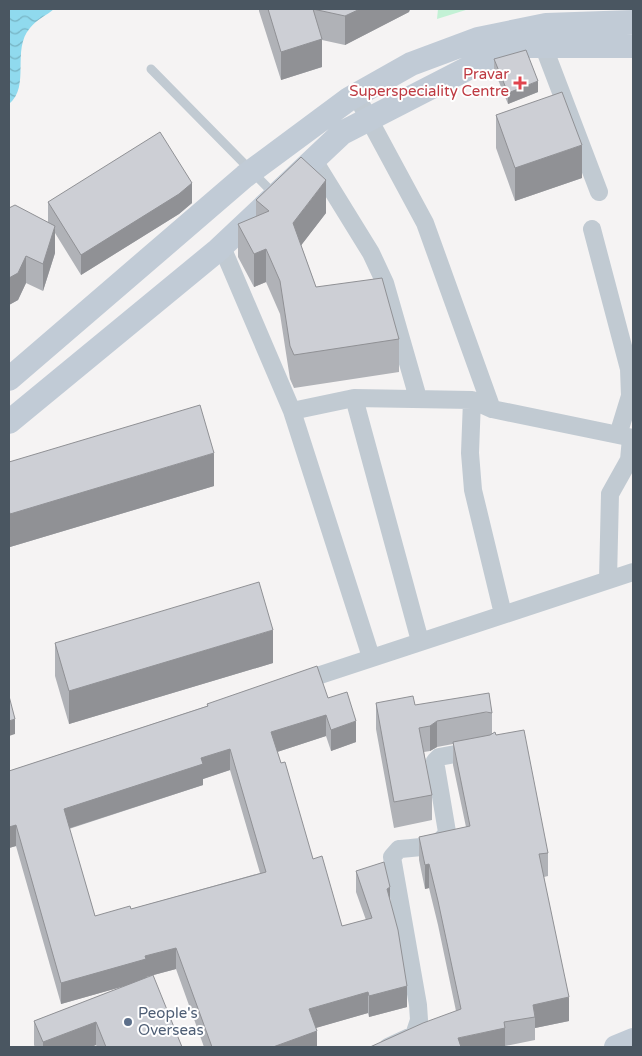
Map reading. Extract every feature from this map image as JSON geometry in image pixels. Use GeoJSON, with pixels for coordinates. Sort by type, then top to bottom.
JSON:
{"type":"FeatureCollection","features":[{"type":"Feature","properties":{"kind":"street"},"geometry":{"type":"LineString","coordinates":[[9,379],[251,171],[356,95],[411,64],[478,39],[546,25],[633,22]]}},
{"type":"Feature","properties":{"kind":"street"},"geometry":{"type":"LineString","coordinates":[[543,45],[599,192]]}},
{"type":"Feature","properties":{"kind":"street"},"geometry":{"type":"LineString","coordinates":[[9,422],[222,247],[342,133],[488,58],[526,46],[633,46]]}},
{"type":"Feature","properties":{"kind":"street"},"geometry":{"type":"LineString","coordinates":[[356,95],[425,223],[492,409]]}},
{"type":"Feature","properties":{"kind":"street"},"geometry":{"type":"LineString","coordinates":[[313,159],[371,253],[385,283],[418,398]]}},
{"type":"Feature","properties":{"kind":"street"},"geometry":{"type":"LineString","coordinates":[[592,229],[629,368],[629,460],[610,494],[608,580]]}},
{"type":"Feature","properties":{"kind":"street"},"geometry":{"type":"LineString","coordinates":[[222,247],[292,411],[371,658]]}},
{"type":"Feature","properties":{"kind":"street"},"geometry":{"type":"LineString","coordinates":[[292,411],[354,398],[472,400],[492,409],[628,437]]}},
{"type":"Feature","properties":{"kind":"street"},"geometry":{"type":"LineString","coordinates":[[354,398],[420,641]]}},
{"type":"Feature","properties":{"kind":"street"},"geometry":{"type":"LineString","coordinates":[[472,400],[470,454],[473,490],[503,614]]}},
{"type":"Feature","properties":{"kind":"street"},"geometry":{"type":"LineString","coordinates":[[288,686],[633,572]]}},
{"type":"Feature","properties":{"kind":"street"},"geometry":{"type":"LineString","coordinates":[[388,1047],[414,1035],[419,1020],[416,988],[392,857],[399,849],[436,844],[444,839],[447,832],[435,761],[439,757],[488,748]]}},
{"type":"Feature","properties":{"kind":"street"},"geometry":{"type":"LineString","coordinates":[[616,1047],[633,1040]]}},
{"type":"Feature","properties":{"kind":"lane"},"geometry":{"type":"LineString","coordinates":[[151,69],[275,195]]}},
{"type":"Feature","properties":{"kind":"green space"},"geometry":{"type":"Polygon","coordinates":[[[438,9],[469,9],[437,19],[438,9]]]}},
{"type":"Feature","properties":{"kind":"water"},"geometry":{"type":"Polygon","coordinates":[[[9,9],[54,9],[32,25],[25,37],[22,47],[19,88],[9,104],[9,9]]]}},
{"type":"Feature","properties":{"kind":"building"},"geometry":{"type":"Polygon","coordinates":[[[268,9],[313,9],[322,39],[281,52],[268,9]]]}},
{"type":"Feature","properties":{"kind":"building"},"geometry":{"type":"Polygon","coordinates":[[[313,9],[360,9],[345,16],[313,9]]]}},
{"type":"Feature","properties":{"kind":"building"},"geometry":{"type":"Polygon","coordinates":[[[526,50],[538,81],[508,93],[494,59],[526,50]]]}},
{"type":"Feature","properties":{"kind":"building"},"geometry":{"type":"Polygon","coordinates":[[[562,92],[582,145],[515,168],[496,115],[562,92]]]}},
{"type":"Feature","properties":{"kind":"building"},"geometry":{"type":"Polygon","coordinates":[[[160,132],[192,183],[179,194],[81,255],[48,202],[160,132]]]}},
{"type":"Feature","properties":{"kind":"building"},"geometry":{"type":"Polygon","coordinates":[[[301,157],[326,180],[293,223],[316,287],[382,278],[399,339],[294,355],[290,346],[280,281],[266,249],[254,254],[238,224],[269,211],[256,200],[301,157]]]}},
{"type":"Feature","properties":{"kind":"building"},"geometry":{"type":"Polygon","coordinates":[[[15,205],[55,226],[43,264],[26,256],[18,273],[9,278],[9,208],[15,205]]]}},
{"type":"Feature","properties":{"kind":"building"},"geometry":{"type":"Polygon","coordinates":[[[200,405],[214,453],[10,514],[9,462],[200,405]]]}},
{"type":"Feature","properties":{"kind":"building"},"geometry":{"type":"Polygon","coordinates":[[[259,582],[273,630],[69,691],[55,643],[259,582]]]}},
{"type":"Feature","properties":{"kind":"building"},"geometry":{"type":"Polygon","coordinates":[[[317,666],[328,698],[347,692],[356,721],[331,730],[326,715],[271,732],[281,763],[285,762],[313,859],[322,856],[342,926],[372,918],[356,871],[384,862],[390,887],[387,889],[398,930],[407,986],[369,996],[368,992],[309,1009],[317,1031],[273,1047],[212,1047],[176,948],[145,956],[146,959],[61,983],[16,825],[9,827],[9,771],[208,706],[207,704],[317,666]],[[230,749],[201,758],[203,764],[64,809],[95,916],[130,906],[131,909],[266,872],[230,749]]]}},
{"type":"Feature","properties":{"kind":"building"},"geometry":{"type":"Polygon","coordinates":[[[489,693],[492,713],[486,712],[437,721],[430,726],[419,728],[432,795],[394,802],[376,703],[413,696],[415,705],[489,693]]]}},
{"type":"Feature","properties":{"kind":"building"},"geometry":{"type":"Polygon","coordinates":[[[9,696],[15,719],[9,721],[9,696]]]}},
{"type":"Feature","properties":{"kind":"building"},"geometry":{"type":"Polygon","coordinates":[[[524,730],[548,853],[539,854],[569,997],[533,1005],[535,1017],[504,1022],[505,1028],[458,1038],[461,1047],[370,1047],[423,1023],[461,1009],[429,864],[425,865],[419,837],[470,826],[453,742],[490,735],[495,732],[496,735],[524,730]]]}},
{"type":"Feature","properties":{"kind":"building"},"geometry":{"type":"Polygon","coordinates":[[[153,975],[182,1047],[106,1047],[96,1022],[43,1042],[34,1021],[153,975]]]}},
{"type":"Feature","properties":{"kind":"place","name":"Pravar Superspeciality Centre"},"geometry":{"type":"Point","coordinates":[520,83]}},
{"type":"Feature","properties":{"kind":"place","name":"People's Overseas"},"geometry":{"type":"Point","coordinates":[128,1022]}}]}
